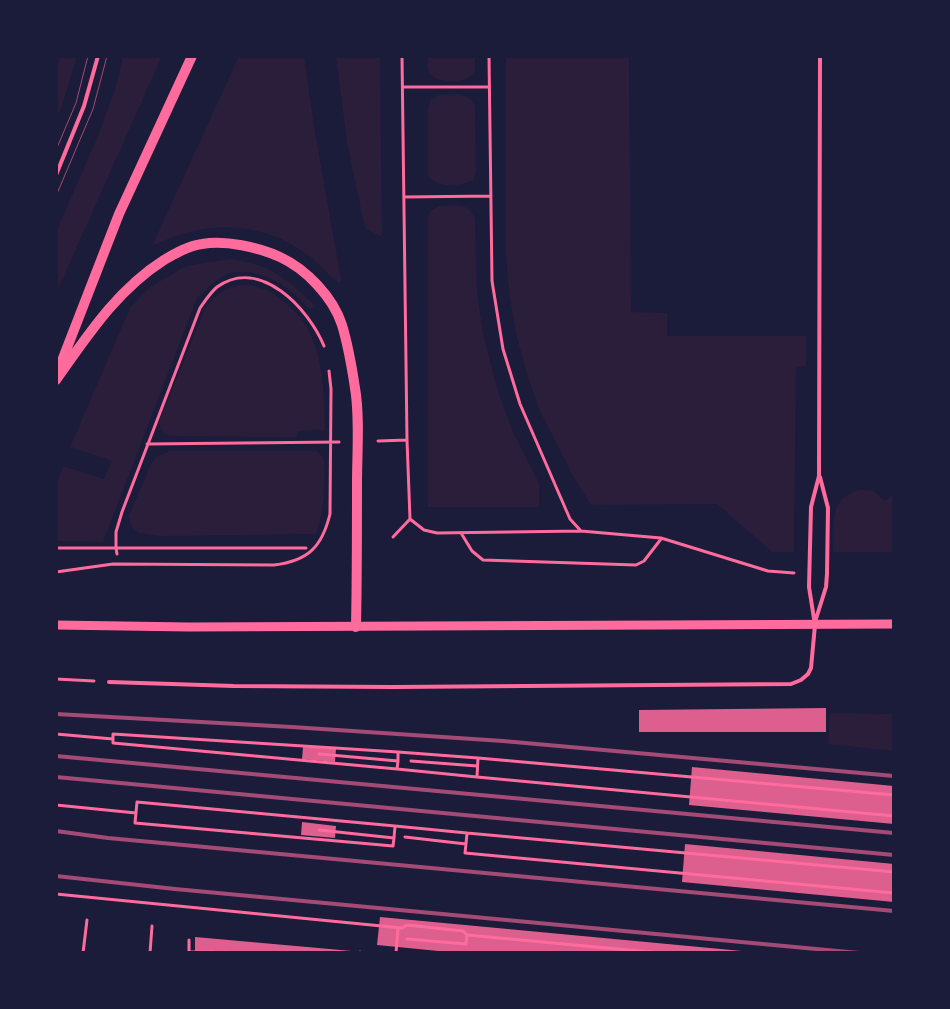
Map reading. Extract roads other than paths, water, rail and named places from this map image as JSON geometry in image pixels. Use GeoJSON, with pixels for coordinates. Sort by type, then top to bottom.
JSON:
{"type":"FeatureCollection","features":[{"type":"Feature","properties":{"kind":"main road"},"geometry":{"type":"LineString","coordinates":[[56,376],[119,214],[192,56]]}},
{"type":"Feature","properties":{"kind":"main road"},"geometry":{"type":"LineString","coordinates":[[56,380],[94,326],[118,297],[148,271],[184,248],[202,244],[226,244],[265,250],[300,269],[323,292],[334,308],[342,325],[356,390],[356,627]]}},
{"type":"Feature","properties":{"kind":"street"},"geometry":{"type":"LineString","coordinates":[[56,625],[356,627],[894,624]]}},
{"type":"Feature","properties":{"kind":"lane"},"geometry":{"type":"LineString","coordinates":[[56,175],[84,106],[98,56]]}},
{"type":"Feature","properties":{"kind":"lane"},"geometry":{"type":"LineString","coordinates":[[815,624],[810,574],[811,507],[819,476],[821,313],[820,56]]}},
{"type":"Feature","properties":{"kind":"lane"},"geometry":{"type":"LineString","coordinates":[[109,682],[234,686],[393,687],[791,684],[808,674],[811,668],[815,624],[826,587],[828,508],[819,476]]}},
{"type":"Feature","properties":{"kind":"tram line"},"geometry":{"type":"LineString","coordinates":[[56,150],[76,103],[88,56]]}},
{"type":"Feature","properties":{"kind":"tram line"},"geometry":{"type":"LineString","coordinates":[[56,196],[93,109],[107,56]]}},
{"type":"Feature","properties":{"kind":"railway"},"geometry":{"type":"LineString","coordinates":[[56,714],[503,741],[894,776]]}},
{"type":"Feature","properties":{"kind":"railway"},"geometry":{"type":"LineString","coordinates":[[56,756],[894,833]]}},
{"type":"Feature","properties":{"kind":"railway"},"geometry":{"type":"LineString","coordinates":[[56,777],[894,855]]}},
{"type":"Feature","properties":{"kind":"railway"},"geometry":{"type":"LineString","coordinates":[[56,831],[108,838],[894,911]]}},
{"type":"Feature","properties":{"kind":"railway"},"geometry":{"type":"LineString","coordinates":[[56,876],[175,889],[859,953]]}}]}
